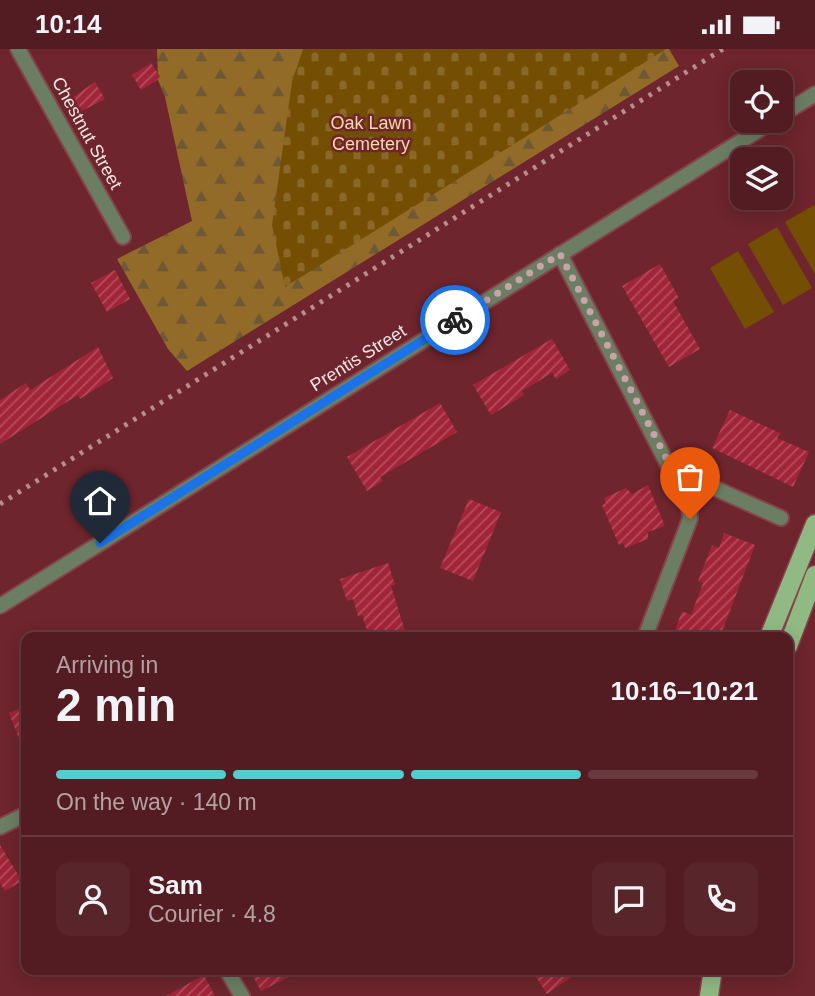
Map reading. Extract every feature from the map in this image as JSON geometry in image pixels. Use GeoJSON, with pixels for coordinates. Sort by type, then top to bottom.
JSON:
{"type":"FeatureCollection","features":[{"type":"Feature","properties":{"kind":"main road"},"geometry":{"type":"LineString","coordinates":[[771,632],[815,524]]}},
{"type":"Feature","properties":{"kind":"main road"},"geometry":{"type":"LineString","coordinates":[[793,633],[815,575]]}},
{"type":"Feature","properties":{"kind":"main road"},"geometry":{"type":"LineString","coordinates":[[709,996],[712,975]]}},
{"type":"Feature","properties":{"kind":"street","name":"Chestnut Street"},"geometry":{"type":"LineString","coordinates":[[18,49],[123,237]]}},
{"type":"Feature","properties":{"kind":"street"},"geometry":{"type":"LineString","coordinates":[[793,108],[815,94]]}},
{"type":"Feature","properties":{"kind":"street","name":"Prentis Street"},"geometry":{"type":"LineString","coordinates":[[0,606],[754,133]]}},
{"type":"Feature","properties":{"kind":"street"},"geometry":{"type":"LineString","coordinates":[[560,254],[689,506],[690,519],[647,632]]}},
{"type":"Feature","properties":{"kind":"street"},"geometry":{"type":"LineString","coordinates":[[672,469],[781,518]]}},
{"type":"Feature","properties":{"kind":"street"},"geometry":{"type":"LineString","coordinates":[[0,827],[21,816]]}},
{"type":"Feature","properties":{"kind":"street"},"geometry":{"type":"LineString","coordinates":[[230,975],[242,996]]}},
{"type":"Feature","properties":{"kind":"green space"},"geometry":{"type":"Polygon","coordinates":[[[157,49],[669,49],[679,66],[187,371],[168,349],[117,259],[192,221],[165,97],[158,80],[157,49]]]}},
{"type":"Feature","properties":{"kind":"green space","name":"Oak Lawn Cemetery"},"geometry":{"type":"Polygon","coordinates":[[[303,49],[666,49],[285,287],[272,225],[292,82],[303,49]]]}},
{"type":"Feature","properties":{"kind":"green space"},"geometry":{"type":"Polygon","coordinates":[[[814,205],[815,207],[815,274],[785,222],[814,205]]]}},
{"type":"Feature","properties":{"kind":"green space"},"geometry":{"type":"Polygon","coordinates":[[[777,227],[812,288],[783,305],[748,244],[777,227]]]}},
{"type":"Feature","properties":{"kind":"green space"},"geometry":{"type":"Polygon","coordinates":[[[738,251],[774,312],[745,329],[710,268],[738,251]]]}},
{"type":"Feature","properties":{"kind":"building"},"geometry":{"type":"Polygon","coordinates":[[[151,63],[161,78],[141,90],[132,75],[151,63]]]}},
{"type":"Feature","properties":{"kind":"building"},"geometry":{"type":"Polygon","coordinates":[[[95,82],[105,99],[80,112],[72,98],[95,82]]]}},
{"type":"Feature","properties":{"kind":"building"},"geometry":{"type":"Polygon","coordinates":[[[660,264],[679,298],[673,301],[700,349],[669,367],[622,286],[660,264]]]}},
{"type":"Feature","properties":{"kind":"building"},"geometry":{"type":"Polygon","coordinates":[[[115,270],[130,299],[107,312],[91,283],[115,270]]]}},
{"type":"Feature","properties":{"kind":"building"},"geometry":{"type":"Polygon","coordinates":[[[552,339],[570,370],[556,379],[552,373],[522,391],[524,395],[491,415],[473,385],[552,339]]]}},
{"type":"Feature","properties":{"kind":"building"},"geometry":{"type":"Polygon","coordinates":[[[98,347],[113,378],[80,399],[78,395],[0,444],[0,400],[26,383],[30,390],[98,347]]]}},
{"type":"Feature","properties":{"kind":"building"},"geometry":{"type":"Polygon","coordinates":[[[440,403],[457,432],[380,477],[383,481],[367,491],[347,457],[440,403]]]}},
{"type":"Feature","properties":{"kind":"building"},"geometry":{"type":"Polygon","coordinates":[[[730,410],[780,433],[777,438],[809,452],[793,487],[712,448],[730,410]]]}},
{"type":"Feature","properties":{"kind":"building"},"geometry":{"type":"Polygon","coordinates":[[[648,485],[665,526],[648,532],[648,539],[625,548],[623,543],[619,545],[602,505],[606,503],[604,498],[626,488],[632,494],[648,485]]]}},
{"type":"Feature","properties":{"kind":"building"},"geometry":{"type":"Polygon","coordinates":[[[469,499],[501,512],[473,581],[440,568],[469,499]]]}},
{"type":"Feature","properties":{"kind":"building"},"geometry":{"type":"Polygon","coordinates":[[[724,533],[755,545],[722,632],[674,632],[682,611],[691,615],[703,583],[698,581],[712,545],[719,548],[724,533]]]}},
{"type":"Feature","properties":{"kind":"building"},"geometry":{"type":"Polygon","coordinates":[[[388,563],[395,585],[391,586],[405,632],[367,632],[362,615],[358,616],[353,599],[347,601],[340,579],[388,563]]]}},
{"type":"Feature","properties":{"kind":"building"},"geometry":{"type":"Polygon","coordinates":[[[21,708],[21,744],[9,713],[21,708]]]}},
{"type":"Feature","properties":{"kind":"building"},"geometry":{"type":"Polygon","coordinates":[[[0,845],[21,882],[5,891],[0,883],[0,845]]]}},
{"type":"Feature","properties":{"kind":"building"},"geometry":{"type":"Polygon","coordinates":[[[204,975],[215,996],[166,996],[204,975]]]}},
{"type":"Feature","properties":{"kind":"building"},"geometry":{"type":"Polygon","coordinates":[[[252,975],[293,975],[261,991],[252,975]]]}},
{"type":"Feature","properties":{"kind":"building"},"geometry":{"type":"Polygon","coordinates":[[[535,975],[574,975],[547,994],[535,975]]]}},
{"type":"Feature","properties":{"kind":"railway"},"geometry":{"type":"LineString","coordinates":[[0,504],[723,49]]}},
{"type":"Feature","properties":{"kind":"way so far"},"geometry":{"type":"LineString","coordinates":[[455,320],[560,254],[672,469],[689,506],[690,519]]}},
{"type":"Feature","properties":{"kind":"route"},"geometry":{"type":"LineString","coordinates":[[100,543],[455,320]]}}]}
